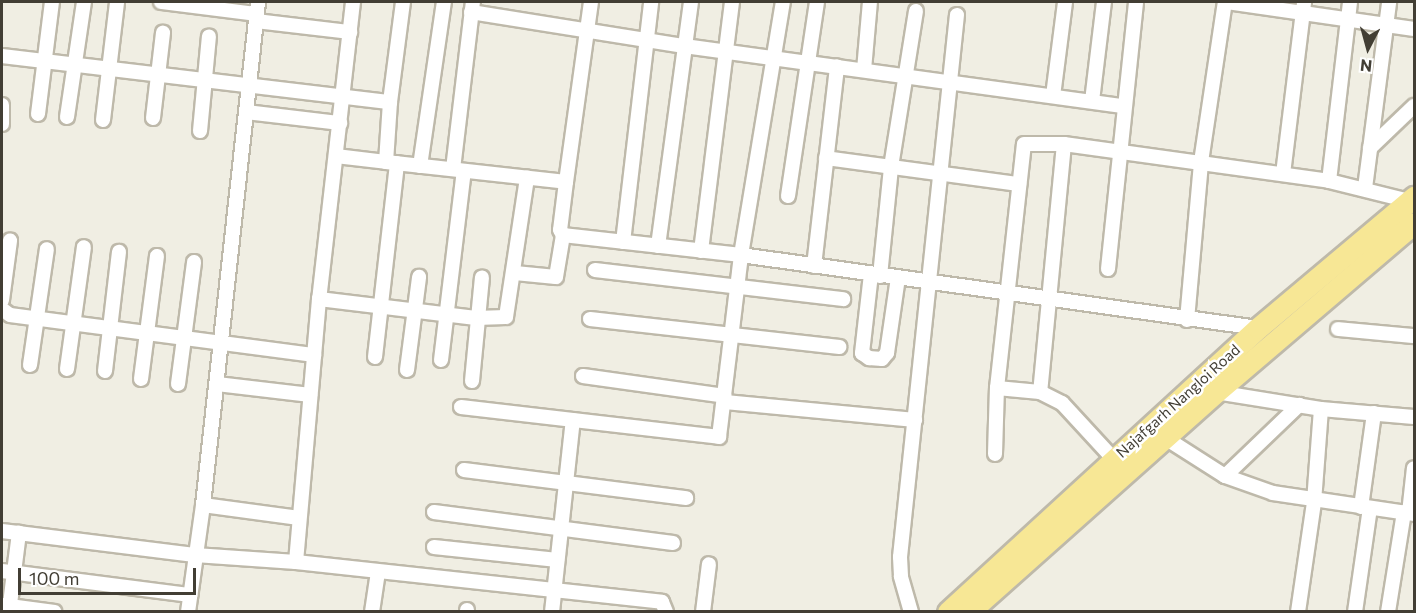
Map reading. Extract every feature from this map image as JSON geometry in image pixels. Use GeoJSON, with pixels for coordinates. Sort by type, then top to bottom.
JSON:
{"type":"FeatureCollection","features":[{"type":"Feature","properties":{"kind":"main road","name":"Najafgarh Nangloi Road"},"geometry":{"type":"LineString","coordinates":[[969,612],[1258,328],[1414,200]]}},
{"type":"Feature","properties":{"kind":"main road","name":"Najafgarh Nangloi Road"},"geometry":{"type":"LineString","coordinates":[[948,612],[1120,466],[1167,439],[1216,392],[1414,223]]}},
{"type":"Feature","properties":{"kind":"street"},"geometry":{"type":"LineString","coordinates":[[38,114],[52,2]]}},
{"type":"Feature","properties":{"kind":"street"},"geometry":{"type":"LineString","coordinates":[[67,117],[84,2]]}},
{"type":"Feature","properties":{"kind":"street"},"geometry":{"type":"LineString","coordinates":[[103,120],[117,2]]}},
{"type":"Feature","properties":{"kind":"street"},"geometry":{"type":"LineString","coordinates":[[161,2],[257,12],[350,32]]}},
{"type":"Feature","properties":{"kind":"street"},"geometry":{"type":"LineString","coordinates":[[296,562],[319,299],[353,2]]}},
{"type":"Feature","properties":{"kind":"street"},"geometry":{"type":"LineString","coordinates":[[375,357],[391,162],[390,102],[404,2]]}},
{"type":"Feature","properties":{"kind":"street"},"geometry":{"type":"LineString","coordinates":[[420,166],[444,2]]}},
{"type":"Feature","properties":{"kind":"street"},"geometry":{"type":"LineString","coordinates":[[515,273],[556,277],[563,235],[560,230],[566,182],[591,2]]}},
{"type":"Feature","properties":{"kind":"street"},"geometry":{"type":"LineString","coordinates":[[623,242],[651,2]]}},
{"type":"Feature","properties":{"kind":"street"},"geometry":{"type":"LineString","coordinates":[[658,246],[691,2]]}},
{"type":"Feature","properties":{"kind":"street"},"geometry":{"type":"LineString","coordinates":[[701,250],[732,2]]}},
{"type":"Feature","properties":{"kind":"street"},"geometry":{"type":"LineString","coordinates":[[461,406],[715,439],[721,434],[741,255],[783,2]]}},
{"type":"Feature","properties":{"kind":"street"},"geometry":{"type":"LineString","coordinates":[[788,196],[817,2]]}},
{"type":"Feature","properties":{"kind":"street"},"geometry":{"type":"LineString","coordinates":[[864,70],[870,2]]}},
{"type":"Feature","properties":{"kind":"street"},"geometry":{"type":"LineString","coordinates":[[1053,96],[1065,2]]}},
{"type":"Feature","properties":{"kind":"street"},"geometry":{"type":"LineString","coordinates":[[1092,101],[1104,2]]}},
{"type":"Feature","properties":{"kind":"street"},"geometry":{"type":"LineString","coordinates":[[1108,269],[1118,151],[1136,2]]}},
{"type":"Feature","properties":{"kind":"street"},"geometry":{"type":"LineString","coordinates":[[1187,320],[1201,162],[1226,2],[1303,7],[1347,19],[1414,29]]}},
{"type":"Feature","properties":{"kind":"street"},"geometry":{"type":"LineString","coordinates":[[1329,181],[1350,2]]}},
{"type":"Feature","properties":{"kind":"street"},"geometry":{"type":"LineString","coordinates":[[1365,188],[1389,2]]}},
{"type":"Feature","properties":{"kind":"street"},"geometry":{"type":"LineString","coordinates":[[441,360],[447,315],[472,7],[586,31],[684,46],[1124,106]]}},
{"type":"Feature","properties":{"kind":"street"},"geometry":{"type":"LineString","coordinates":[[1283,174],[1303,7]]}},
{"type":"Feature","properties":{"kind":"street"},"geometry":{"type":"LineString","coordinates":[[897,278],[888,353],[882,359],[869,358],[862,353],[916,11]]}},
{"type":"Feature","properties":{"kind":"street"},"geometry":{"type":"LineString","coordinates":[[188,612],[217,384],[257,12]]}},
{"type":"Feature","properties":{"kind":"street"},"geometry":{"type":"LineString","coordinates":[[911,612],[901,576],[900,557],[932,283],[957,15]]}},
{"type":"Feature","properties":{"kind":"street"},"geometry":{"type":"LineString","coordinates":[[153,118],[163,33]]}},
{"type":"Feature","properties":{"kind":"street"},"geometry":{"type":"LineString","coordinates":[[200,131],[209,36]]}},
{"type":"Feature","properties":{"kind":"street"},"geometry":{"type":"LineString","coordinates":[[2,56],[390,102]]}},
{"type":"Feature","properties":{"kind":"street"},"geometry":{"type":"LineString","coordinates":[[814,266],[837,66]]}},
{"type":"Feature","properties":{"kind":"street"},"geometry":{"type":"LineString","coordinates":[[2,105],[2,124]]}},
{"type":"Feature","properties":{"kind":"street"},"geometry":{"type":"LineString","coordinates":[[1370,148],[1414,106]]}},
{"type":"Feature","properties":{"kind":"street"},"geometry":{"type":"LineString","coordinates":[[246,112],[340,123]]}},
{"type":"Feature","properties":{"kind":"street"},"geometry":{"type":"LineString","coordinates":[[994,454],[997,388],[1024,144],[1064,144],[1201,162],[1329,181],[1414,200]]}},
{"type":"Feature","properties":{"kind":"street"},"geometry":{"type":"LineString","coordinates":[[1040,392],[1047,299],[1064,144]]}},
{"type":"Feature","properties":{"kind":"street"},"geometry":{"type":"LineString","coordinates":[[336,156],[566,182]]}},
{"type":"Feature","properties":{"kind":"street"},"geometry":{"type":"LineString","coordinates":[[826,158],[1019,184]]}},
{"type":"Feature","properties":{"kind":"street"},"geometry":{"type":"LineString","coordinates":[[319,299],[379,308],[478,318],[506,316],[515,273],[527,178]]}},
{"type":"Feature","properties":{"kind":"street"},"geometry":{"type":"LineString","coordinates":[[563,235],[741,255],[1007,295],[1258,328]]}},
{"type":"Feature","properties":{"kind":"street"},"geometry":{"type":"LineString","coordinates":[[2,300],[10,241]]}},
{"type":"Feature","properties":{"kind":"street"},"geometry":{"type":"LineString","coordinates":[[67,369],[84,247]]}},
{"type":"Feature","properties":{"kind":"street"},"geometry":{"type":"LineString","coordinates":[[30,364],[47,249]]}},
{"type":"Feature","properties":{"kind":"street"},"geometry":{"type":"LineString","coordinates":[[105,371],[119,252]]}},
{"type":"Feature","properties":{"kind":"street"},"geometry":{"type":"LineString","coordinates":[[141,379],[157,256]]}},
{"type":"Feature","properties":{"kind":"street"},"geometry":{"type":"LineString","coordinates":[[178,384],[194,262]]}},
{"type":"Feature","properties":{"kind":"street"},"geometry":{"type":"LineString","coordinates":[[595,270],[843,299]]}},
{"type":"Feature","properties":{"kind":"street"},"geometry":{"type":"LineString","coordinates":[[407,370],[419,277]]}},
{"type":"Feature","properties":{"kind":"street"},"geometry":{"type":"LineString","coordinates":[[472,381],[482,277]]}},
{"type":"Feature","properties":{"kind":"street"},"geometry":{"type":"LineString","coordinates":[[2,310],[10,315],[184,336],[314,355]]}},
{"type":"Feature","properties":{"kind":"street"},"geometry":{"type":"LineString","coordinates":[[590,319],[839,346]]}},
{"type":"Feature","properties":{"kind":"street"},"geometry":{"type":"LineString","coordinates":[[1338,328],[1414,336]]}},
{"type":"Feature","properties":{"kind":"street"},"geometry":{"type":"LineString","coordinates":[[583,376],[725,399],[915,420]]}},
{"type":"Feature","properties":{"kind":"street"},"geometry":{"type":"LineString","coordinates":[[217,384],[310,395]]}},
{"type":"Feature","properties":{"kind":"street"},"geometry":{"type":"LineString","coordinates":[[997,388],[1040,392],[1062,404],[1120,466]]}},
{"type":"Feature","properties":{"kind":"street"},"geometry":{"type":"LineString","coordinates":[[1216,392],[1321,409],[1414,417]]}},
{"type":"Feature","properties":{"kind":"street"},"geometry":{"type":"LineString","coordinates":[[1225,476],[1299,405]]}},
{"type":"Feature","properties":{"kind":"street"},"geometry":{"type":"LineString","coordinates":[[1298,612],[1314,502],[1321,409]]}},
{"type":"Feature","properties":{"kind":"street"},"geometry":{"type":"LineString","coordinates":[[1355,612],[1374,413]]}},
{"type":"Feature","properties":{"kind":"street"},"geometry":{"type":"LineString","coordinates":[[552,612],[573,420]]}},
{"type":"Feature","properties":{"kind":"street"},"geometry":{"type":"LineString","coordinates":[[1167,439],[1225,476],[1273,494],[1314,502],[1409,513]]}},
{"type":"Feature","properties":{"kind":"street"},"geometry":{"type":"LineString","coordinates":[[1388,612],[1409,513],[1414,468]]}},
{"type":"Feature","properties":{"kind":"street"},"geometry":{"type":"LineString","coordinates":[[464,470],[686,498]]}},
{"type":"Feature","properties":{"kind":"street"},"geometry":{"type":"LineString","coordinates":[[203,505],[299,518]]}},
{"type":"Feature","properties":{"kind":"street"},"geometry":{"type":"LineString","coordinates":[[434,512],[560,526],[673,543]]}},
{"type":"Feature","properties":{"kind":"street"},"geometry":{"type":"LineString","coordinates":[[2,531],[195,555],[296,562],[662,602],[666,612]]}},
{"type":"Feature","properties":{"kind":"street"},"geometry":{"type":"LineString","coordinates":[[19,533],[8,572],[7,608],[55,612]]}},
{"type":"Feature","properties":{"kind":"street"},"geometry":{"type":"LineString","coordinates":[[434,547],[557,560]]}},
{"type":"Feature","properties":{"kind":"street"},"geometry":{"type":"LineString","coordinates":[[703,612],[709,564]]}},
{"type":"Feature","properties":{"kind":"street"},"geometry":{"type":"LineString","coordinates":[[8,572],[190,595]]}},
{"type":"Feature","properties":{"kind":"street"},"geometry":{"type":"LineString","coordinates":[[372,612],[378,572]]}}]}
